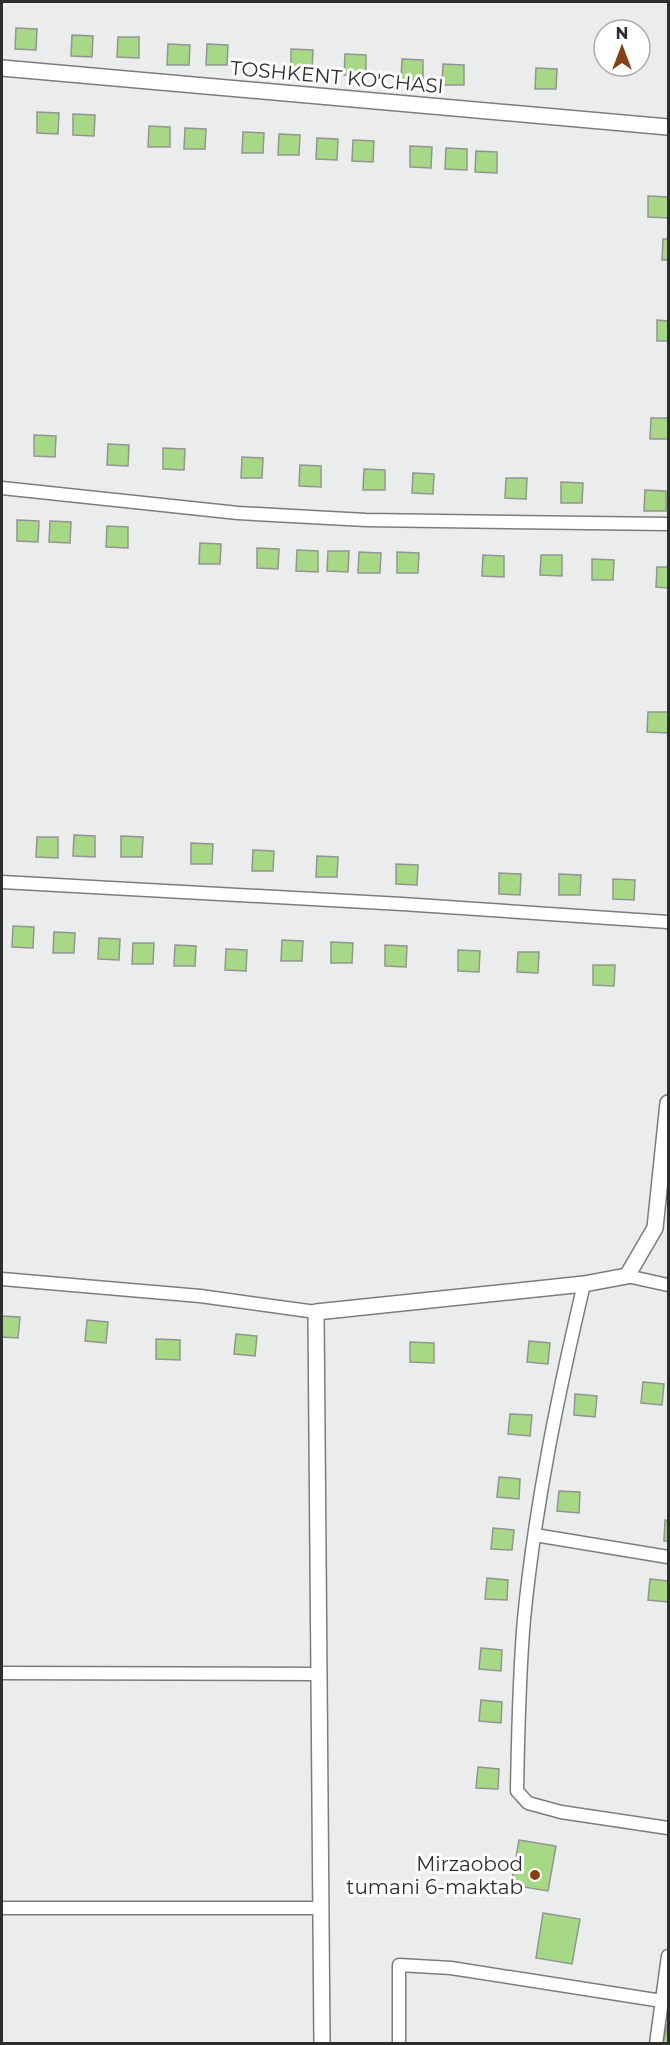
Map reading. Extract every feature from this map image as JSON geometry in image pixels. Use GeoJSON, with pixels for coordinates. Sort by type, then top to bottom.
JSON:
{"type":"FeatureCollection","features":[{"type":"Feature","properties":{"kind":"street","name":"TOSHKENT KO'CHASI"},"geometry":{"type":"LineString","coordinates":[[2,68],[669,128]]}},
{"type":"Feature","properties":{"kind":"street"},"geometry":{"type":"LineString","coordinates":[[2,488],[238,513],[366,520],[669,524]]}},
{"type":"Feature","properties":{"kind":"street"},"geometry":{"type":"LineString","coordinates":[[2,882],[390,903],[669,922]]}},
{"type":"Feature","properties":{"kind":"street"},"geometry":{"type":"LineString","coordinates":[[627,1276],[655,1228],[669,1103]]}},
{"type":"Feature","properties":{"kind":"street"},"geometry":{"type":"LineString","coordinates":[[2,1279],[201,1296],[316,1312],[584,1284],[627,1276],[669,1286]]}},
{"type":"Feature","properties":{"kind":"street"},"geometry":{"type":"LineString","coordinates":[[584,1284],[549,1451],[535,1534],[524,1620],[517,1791],[528,1803],[561,1812],[669,1828]]}},
{"type":"Feature","properties":{"kind":"street"},"geometry":{"type":"LineString","coordinates":[[316,1312],[322,2043]]}},
{"type":"Feature","properties":{"kind":"street"},"geometry":{"type":"LineString","coordinates":[[535,1534],[669,1557]]}},
{"type":"Feature","properties":{"kind":"street"},"geometry":{"type":"LineString","coordinates":[[2,1673],[319,1674]]}},
{"type":"Feature","properties":{"kind":"street"},"geometry":{"type":"LineString","coordinates":[[2,1908],[321,1908]]}},
{"type":"Feature","properties":{"kind":"street"},"geometry":{"type":"LineString","coordinates":[[656,2043],[669,1956]]}},
{"type":"Feature","properties":{"kind":"street"},"geometry":{"type":"LineString","coordinates":[[399,2043],[399,1965],[451,1968],[662,2001]]}},
{"type":"Feature","properties":{"kind":"building"},"geometry":{"type":"Polygon","coordinates":[[[16,28],[37,29],[36,50],[15,49],[16,28]]]}},
{"type":"Feature","properties":{"kind":"building"},"geometry":{"type":"Polygon","coordinates":[[[72,35],[93,36],[92,57],[71,56],[72,35]]]}},
{"type":"Feature","properties":{"kind":"building"},"geometry":{"type":"Polygon","coordinates":[[[118,37],[139,37],[139,58],[117,57],[118,37]]]}},
{"type":"Feature","properties":{"kind":"building"},"geometry":{"type":"Polygon","coordinates":[[[168,44],[190,45],[189,65],[167,65],[168,44]]]}},
{"type":"Feature","properties":{"kind":"building"},"geometry":{"type":"Polygon","coordinates":[[[207,44],[228,45],[227,65],[206,65],[207,44]]]}},
{"type":"Feature","properties":{"kind":"building"},"geometry":{"type":"Polygon","coordinates":[[[291,49],[313,50],[312,71],[291,70],[291,49]]]}},
{"type":"Feature","properties":{"kind":"building"},"geometry":{"type":"Polygon","coordinates":[[[345,54],[366,55],[366,75],[344,75],[345,54]]]}},
{"type":"Feature","properties":{"kind":"building"},"geometry":{"type":"Polygon","coordinates":[[[402,59],[423,60],[423,80],[401,80],[402,59]]]}},
{"type":"Feature","properties":{"kind":"building"},"geometry":{"type":"Polygon","coordinates":[[[443,64],[464,65],[464,85],[442,85],[443,64]]]}},
{"type":"Feature","properties":{"kind":"building"},"geometry":{"type":"Polygon","coordinates":[[[536,68],[557,69],[556,89],[535,89],[536,68]]]}},
{"type":"Feature","properties":{"kind":"building"},"geometry":{"type":"Polygon","coordinates":[[[37,112],[59,113],[58,134],[37,133],[37,112]]]}},
{"type":"Feature","properties":{"kind":"building"},"geometry":{"type":"Polygon","coordinates":[[[73,114],[95,115],[94,136],[73,135],[73,114]]]}},
{"type":"Feature","properties":{"kind":"building"},"geometry":{"type":"Polygon","coordinates":[[[149,126],[170,127],[170,147],[148,147],[149,126]]]}},
{"type":"Feature","properties":{"kind":"building"},"geometry":{"type":"Polygon","coordinates":[[[185,128],[206,129],[205,149],[184,149],[185,128]]]}},
{"type":"Feature","properties":{"kind":"building"},"geometry":{"type":"Polygon","coordinates":[[[243,132],[264,133],[263,153],[242,153],[243,132]]]}},
{"type":"Feature","properties":{"kind":"building"},"geometry":{"type":"Polygon","coordinates":[[[279,134],[300,135],[299,155],[278,155],[279,134]]]}},
{"type":"Feature","properties":{"kind":"building"},"geometry":{"type":"Polygon","coordinates":[[[317,138],[338,139],[337,160],[316,159],[317,138]]]}},
{"type":"Feature","properties":{"kind":"building"},"geometry":{"type":"Polygon","coordinates":[[[353,140],[374,141],[373,162],[352,161],[353,140]]]}},
{"type":"Feature","properties":{"kind":"building"},"geometry":{"type":"Polygon","coordinates":[[[410,146],[432,147],[431,168],[410,167],[410,146]]]}},
{"type":"Feature","properties":{"kind":"building"},"geometry":{"type":"Polygon","coordinates":[[[446,148],[467,149],[467,170],[445,169],[446,148]]]}},
{"type":"Feature","properties":{"kind":"building"},"geometry":{"type":"Polygon","coordinates":[[[476,151],[497,152],[497,173],[475,172],[476,151]]]}},
{"type":"Feature","properties":{"kind":"building"},"geometry":{"type":"Polygon","coordinates":[[[648,196],[668,197],[668,218],[648,217],[648,196]]]}},
{"type":"Feature","properties":{"kind":"building"},"geometry":{"type":"Polygon","coordinates":[[[663,239],[668,239],[668,260],[662,260],[663,239]]]}},
{"type":"Feature","properties":{"kind":"building"},"geometry":{"type":"Polygon","coordinates":[[[657,320],[668,321],[668,341],[657,341],[657,320]]]}},
{"type":"Feature","properties":{"kind":"building"},"geometry":{"type":"Polygon","coordinates":[[[651,418],[668,418],[668,439],[650,439],[651,418]]]}},
{"type":"Feature","properties":{"kind":"building"},"geometry":{"type":"Polygon","coordinates":[[[34,435],[56,436],[55,457],[34,456],[34,435]]]}},
{"type":"Feature","properties":{"kind":"building"},"geometry":{"type":"Polygon","coordinates":[[[108,444],[129,445],[128,466],[107,465],[108,444]]]}},
{"type":"Feature","properties":{"kind":"building"},"geometry":{"type":"Polygon","coordinates":[[[163,448],[185,449],[184,470],[163,469],[163,448]]]}},
{"type":"Feature","properties":{"kind":"building"},"geometry":{"type":"Polygon","coordinates":[[[242,457],[263,458],[262,478],[241,478],[242,457]]]}},
{"type":"Feature","properties":{"kind":"building"},"geometry":{"type":"Polygon","coordinates":[[[300,465],[321,466],[321,487],[299,486],[300,465]]]}},
{"type":"Feature","properties":{"kind":"building"},"geometry":{"type":"Polygon","coordinates":[[[364,469],[385,470],[385,490],[363,490],[364,469]]]}},
{"type":"Feature","properties":{"kind":"building"},"geometry":{"type":"Polygon","coordinates":[[[413,473],[434,474],[433,494],[412,493],[413,473]]]}},
{"type":"Feature","properties":{"kind":"building"},"geometry":{"type":"Polygon","coordinates":[[[506,478],[527,478],[526,499],[505,498],[506,478]]]}},
{"type":"Feature","properties":{"kind":"building"},"geometry":{"type":"Polygon","coordinates":[[[561,482],[583,483],[582,503],[561,503],[561,482]]]}},
{"type":"Feature","properties":{"kind":"building"},"geometry":{"type":"Polygon","coordinates":[[[645,490],[666,491],[666,511],[644,511],[645,490]]]}},
{"type":"Feature","properties":{"kind":"building"},"geometry":{"type":"Polygon","coordinates":[[[17,520],[39,521],[38,542],[17,541],[17,520]]]}},
{"type":"Feature","properties":{"kind":"building"},"geometry":{"type":"Polygon","coordinates":[[[50,521],[71,522],[70,543],[49,542],[50,521]]]}},
{"type":"Feature","properties":{"kind":"building"},"geometry":{"type":"Polygon","coordinates":[[[107,526],[128,527],[128,548],[106,547],[107,526]]]}},
{"type":"Feature","properties":{"kind":"building"},"geometry":{"type":"Polygon","coordinates":[[[200,543],[221,544],[220,564],[199,564],[200,543]]]}},
{"type":"Feature","properties":{"kind":"building"},"geometry":{"type":"Polygon","coordinates":[[[257,548],[279,549],[278,569],[257,568],[257,548]]]}},
{"type":"Feature","properties":{"kind":"building"},"geometry":{"type":"Polygon","coordinates":[[[297,550],[318,551],[318,572],[296,571],[297,550]]]}},
{"type":"Feature","properties":{"kind":"building"},"geometry":{"type":"Polygon","coordinates":[[[328,551],[349,551],[348,572],[327,571],[328,551]]]}},
{"type":"Feature","properties":{"kind":"building"},"geometry":{"type":"Polygon","coordinates":[[[359,552],[381,553],[380,573],[358,573],[359,552]]]}},
{"type":"Feature","properties":{"kind":"building"},"geometry":{"type":"Polygon","coordinates":[[[397,552],[419,553],[418,573],[397,573],[397,552]]]}},
{"type":"Feature","properties":{"kind":"building"},"geometry":{"type":"Polygon","coordinates":[[[483,555],[504,556],[504,577],[482,576],[483,555]]]}},
{"type":"Feature","properties":{"kind":"building"},"geometry":{"type":"Polygon","coordinates":[[[541,555],[562,555],[562,576],[540,575],[541,555]]]}},
{"type":"Feature","properties":{"kind":"building"},"geometry":{"type":"Polygon","coordinates":[[[592,559],[614,560],[613,580],[592,580],[592,559]]]}},
{"type":"Feature","properties":{"kind":"building"},"geometry":{"type":"Polygon","coordinates":[[[657,567],[668,567],[668,588],[656,587],[657,567]]]}},
{"type":"Feature","properties":{"kind":"building"},"geometry":{"type":"Polygon","coordinates":[[[648,712],[668,712],[668,733],[647,732],[648,712]]]}},
{"type":"Feature","properties":{"kind":"building"},"geometry":{"type":"Polygon","coordinates":[[[74,835],[95,836],[95,857],[73,856],[74,835]]]}},
{"type":"Feature","properties":{"kind":"building"},"geometry":{"type":"Polygon","coordinates":[[[121,836],[143,837],[142,857],[121,857],[121,836]]]}},
{"type":"Feature","properties":{"kind":"building"},"geometry":{"type":"Polygon","coordinates":[[[37,837],[58,837],[58,858],[36,857],[37,837]]]}},
{"type":"Feature","properties":{"kind":"building"},"geometry":{"type":"Polygon","coordinates":[[[191,843],[213,844],[212,864],[191,864],[191,843]]]}},
{"type":"Feature","properties":{"kind":"building"},"geometry":{"type":"Polygon","coordinates":[[[253,850],[274,851],[273,871],[252,871],[253,850]]]}},
{"type":"Feature","properties":{"kind":"building"},"geometry":{"type":"Polygon","coordinates":[[[317,856],[338,857],[337,877],[316,877],[317,856]]]}},
{"type":"Feature","properties":{"kind":"building"},"geometry":{"type":"Polygon","coordinates":[[[396,864],[418,865],[417,885],[396,884],[396,864]]]}},
{"type":"Feature","properties":{"kind":"building"},"geometry":{"type":"Polygon","coordinates":[[[499,873],[521,874],[520,895],[499,894],[499,873]]]}},
{"type":"Feature","properties":{"kind":"building"},"geometry":{"type":"Polygon","coordinates":[[[559,874],[581,875],[580,895],[559,895],[559,874]]]}},
{"type":"Feature","properties":{"kind":"building"},"geometry":{"type":"Polygon","coordinates":[[[613,879],[635,880],[634,900],[613,899],[613,879]]]}},
{"type":"Feature","properties":{"kind":"building"},"geometry":{"type":"Polygon","coordinates":[[[13,926],[34,927],[33,948],[12,947],[13,926]]]}},
{"type":"Feature","properties":{"kind":"building"},"geometry":{"type":"Polygon","coordinates":[[[54,932],[75,933],[74,953],[53,953],[54,932]]]}},
{"type":"Feature","properties":{"kind":"building"},"geometry":{"type":"Polygon","coordinates":[[[99,938],[120,939],[119,960],[98,959],[99,938]]]}},
{"type":"Feature","properties":{"kind":"building"},"geometry":{"type":"Polygon","coordinates":[[[282,940],[303,941],[302,961],[281,961],[282,940]]]}},
{"type":"Feature","properties":{"kind":"building"},"geometry":{"type":"Polygon","coordinates":[[[331,942],[353,943],[352,963],[331,963],[331,942]]]}},
{"type":"Feature","properties":{"kind":"building"},"geometry":{"type":"Polygon","coordinates":[[[133,943],[154,943],[153,964],[132,964],[133,943]]]}},
{"type":"Feature","properties":{"kind":"building"},"geometry":{"type":"Polygon","coordinates":[[[175,945],[196,946],[195,966],[174,966],[175,945]]]}},
{"type":"Feature","properties":{"kind":"building"},"geometry":{"type":"Polygon","coordinates":[[[385,945],[407,946],[406,967],[385,966],[385,945]]]}},
{"type":"Feature","properties":{"kind":"building"},"geometry":{"type":"Polygon","coordinates":[[[226,949],[247,950],[246,971],[225,970],[226,949]]]}},
{"type":"Feature","properties":{"kind":"building"},"geometry":{"type":"Polygon","coordinates":[[[458,950],[480,951],[479,972],[458,971],[458,950]]]}},
{"type":"Feature","properties":{"kind":"building"},"geometry":{"type":"Polygon","coordinates":[[[518,952],[539,952],[538,973],[517,972],[518,952]]]}},
{"type":"Feature","properties":{"kind":"building"},"geometry":{"type":"Polygon","coordinates":[[[593,965],[615,965],[614,986],[593,985],[593,965]]]}},
{"type":"Feature","properties":{"kind":"building"},"geometry":{"type":"Polygon","coordinates":[[[2,1316],[20,1317],[18,1338],[2,1337],[2,1316]]]}},
{"type":"Feature","properties":{"kind":"building"},"geometry":{"type":"Polygon","coordinates":[[[87,1320],[108,1322],[106,1343],[85,1341],[87,1320]]]}},
{"type":"Feature","properties":{"kind":"building"},"geometry":{"type":"Polygon","coordinates":[[[236,1334],[257,1336],[255,1356],[234,1354],[236,1334]]]}},
{"type":"Feature","properties":{"kind":"building"},"geometry":{"type":"Polygon","coordinates":[[[156,1339],[180,1340],[180,1360],[156,1359],[156,1339]]]}},
{"type":"Feature","properties":{"kind":"building"},"geometry":{"type":"Polygon","coordinates":[[[529,1341],[550,1343],[548,1364],[527,1362],[529,1341]]]}},
{"type":"Feature","properties":{"kind":"building"},"geometry":{"type":"Polygon","coordinates":[[[410,1342],[434,1343],[434,1363],[410,1362],[410,1342]]]}},
{"type":"Feature","properties":{"kind":"building"},"geometry":{"type":"Polygon","coordinates":[[[643,1382],[664,1384],[662,1405],[641,1403],[643,1382]]]}},
{"type":"Feature","properties":{"kind":"building"},"geometry":{"type":"Polygon","coordinates":[[[575,1394],[597,1396],[595,1417],[574,1415],[575,1394]]]}},
{"type":"Feature","properties":{"kind":"building"},"geometry":{"type":"Polygon","coordinates":[[[510,1414],[532,1415],[530,1436],[508,1434],[510,1414]]]}},
{"type":"Feature","properties":{"kind":"building"},"geometry":{"type":"Polygon","coordinates":[[[499,1477],[520,1479],[519,1499],[497,1497],[499,1477]]]}},
{"type":"Feature","properties":{"kind":"building"},"geometry":{"type":"Polygon","coordinates":[[[559,1491],[580,1492],[579,1513],[557,1511],[559,1491]]]}},
{"type":"Feature","properties":{"kind":"building"},"geometry":{"type":"Polygon","coordinates":[[[665,1520],[668,1521],[668,1541],[664,1541],[665,1520]]]}},
{"type":"Feature","properties":{"kind":"building"},"geometry":{"type":"Polygon","coordinates":[[[493,1528],[514,1530],[512,1550],[491,1549],[493,1528]]]}},
{"type":"Feature","properties":{"kind":"building"},"geometry":{"type":"Polygon","coordinates":[[[487,1578],[508,1580],[507,1600],[485,1599],[487,1578]]]}},
{"type":"Feature","properties":{"kind":"building"},"geometry":{"type":"Polygon","coordinates":[[[650,1579],[668,1581],[668,1602],[648,1600],[650,1579]]]}},
{"type":"Feature","properties":{"kind":"building"},"geometry":{"type":"Polygon","coordinates":[[[481,1648],[502,1650],[501,1671],[479,1669],[481,1648]]]}},
{"type":"Feature","properties":{"kind":"building"},"geometry":{"type":"Polygon","coordinates":[[[481,1700],[502,1702],[501,1723],[479,1721],[481,1700]]]}},
{"type":"Feature","properties":{"kind":"building"},"geometry":{"type":"Polygon","coordinates":[[[478,1767],[499,1769],[498,1789],[476,1788],[478,1767]]]}},
{"type":"Feature","properties":{"kind":"building"},"geometry":{"type":"Polygon","coordinates":[[[519,1840],[556,1846],[548,1891],[511,1885],[519,1840]]]}},
{"type":"Feature","properties":{"kind":"building"},"geometry":{"type":"Polygon","coordinates":[[[543,1913],[580,1919],[572,1964],[536,1958],[543,1913]]]}},
{"type":"Feature","properties":{"kind":"building"},"geometry":{"type":"Polygon","coordinates":[[[667,2025],[668,2044],[663,2044],[667,2025]]]}},
{"type":"Feature","properties":{"kind":"place","name":"Mirzaobod tumani 6-maktab"},"geometry":{"type":"Point","coordinates":[535,1875]}}]}
